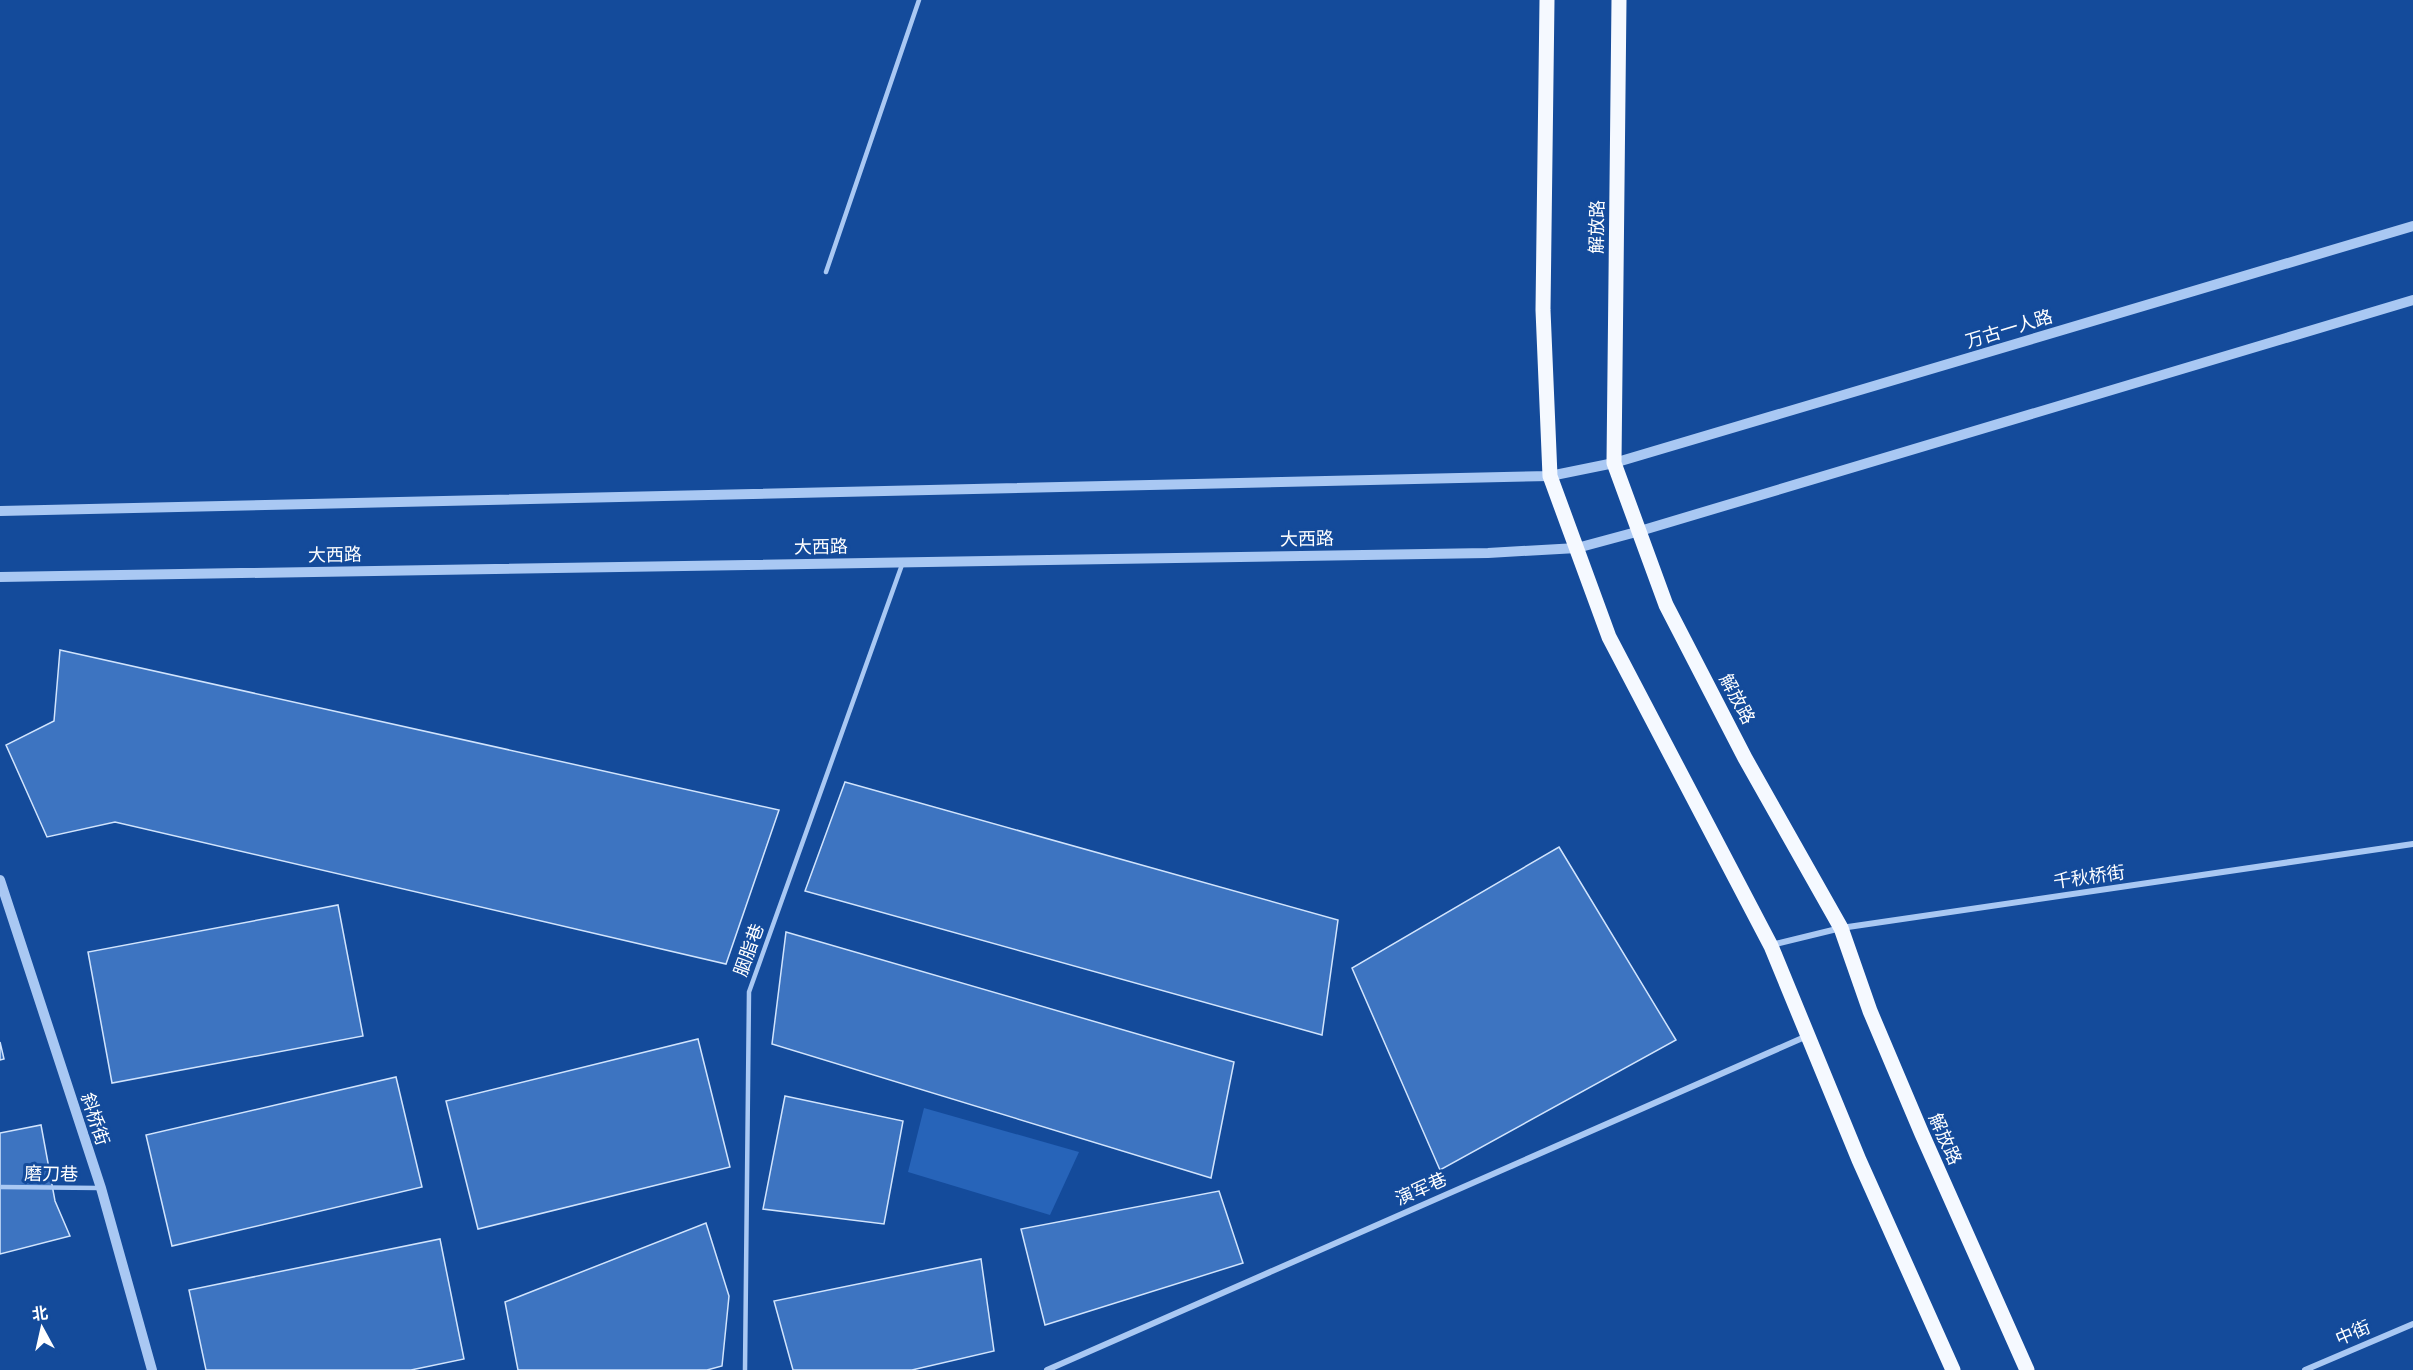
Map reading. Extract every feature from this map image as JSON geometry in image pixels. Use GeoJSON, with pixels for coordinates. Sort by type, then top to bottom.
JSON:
{"type":"FeatureCollection","features":[{"type":"Feature","properties":{"kind":"main road"},"geometry":{"type":"LineString","coordinates":[[1547,0],[1543,310],[1550,476],[1609,637],[1771,946],[1859,1160],[1953,1370]]}},
{"type":"Feature","properties":{"kind":"main road","name":"解放路"},"geometry":{"type":"LineString","coordinates":[[1619,0],[1614,463],[1666,605],[1745,758],[1841,928],[1870,1011],[2027,1370]]}},
{"type":"Feature","properties":{"kind":"street","name":"万古一人路"},"geometry":{"type":"LineString","coordinates":[[1614,463],[2413,226]]}},
{"type":"Feature","properties":{"kind":"street"},"geometry":{"type":"LineString","coordinates":[[1640,531],[2413,300]]}},
{"type":"Feature","properties":{"kind":"street"},"geometry":{"type":"LineString","coordinates":[[0,511],[1550,476],[1614,463]]}},
{"type":"Feature","properties":{"kind":"street","name":"大西路"},"geometry":{"type":"LineString","coordinates":[[0,577],[1488,553],[1577,548],[1640,531]]}},
{"type":"Feature","properties":{"kind":"street","name":"千秋桥街"},"geometry":{"type":"LineString","coordinates":[[1771,946],[1841,928],[2413,844]]}},
{"type":"Feature","properties":{"kind":"street","name":"斜桥街"},"geometry":{"type":"LineString","coordinates":[[0,880],[101,1188],[153,1370]]}},
{"type":"Feature","properties":{"kind":"street","name":"演军巷"},"geometry":{"type":"LineString","coordinates":[[1047,1370],[1807,1036]]}},
{"type":"Feature","properties":{"kind":"street","name":"中街"},"geometry":{"type":"LineString","coordinates":[[2305,1370],[2413,1324]]}},
{"type":"Feature","properties":{"kind":"lane"},"geometry":{"type":"LineString","coordinates":[[826,272],[919,0]]}},
{"type":"Feature","properties":{"kind":"lane","name":"胭脂巷"},"geometry":{"type":"LineString","coordinates":[[745,1370],[748,992],[903,562]]}},
{"type":"Feature","properties":{"kind":"lane","name":"磨刀巷"},"geometry":{"type":"LineString","coordinates":[[0,1187],[101,1188]]}},
{"type":"Feature","properties":{"kind":"shaded area"},"geometry":{"type":"Polygon","coordinates":[[[924,1108],[1079,1152],[1050,1215],[908,1172],[924,1108]]]}},
{"type":"Feature","properties":{"kind":"building"},"geometry":{"type":"Polygon","coordinates":[[[60,650],[779,810],[726,964],[115,822],[47,837],[6,745],[54,721],[60,650]]]}},
{"type":"Feature","properties":{"kind":"building"},"geometry":{"type":"Polygon","coordinates":[[[845,782],[1338,920],[1322,1035],[805,891],[845,782]]]}},
{"type":"Feature","properties":{"kind":"building"},"geometry":{"type":"Polygon","coordinates":[[[1559,847],[1676,1040],[1440,1170],[1352,968],[1559,847]]]}},
{"type":"Feature","properties":{"kind":"building"},"geometry":{"type":"Polygon","coordinates":[[[338,905],[363,1036],[112,1083],[88,952],[338,905]]]}},
{"type":"Feature","properties":{"kind":"building"},"geometry":{"type":"Polygon","coordinates":[[[786,932],[1234,1062],[1211,1178],[772,1044],[786,932]]]}},
{"type":"Feature","properties":{"kind":"building"},"geometry":{"type":"Polygon","coordinates":[[[698,1039],[730,1167],[478,1229],[446,1101],[698,1039]]]}},
{"type":"Feature","properties":{"kind":"building"},"geometry":{"type":"Polygon","coordinates":[[[0,1042],[4,1059],[0,1060],[0,1042]]]}},
{"type":"Feature","properties":{"kind":"building"},"geometry":{"type":"Polygon","coordinates":[[[396,1077],[422,1187],[172,1246],[146,1135],[396,1077]]]}},
{"type":"Feature","properties":{"kind":"building"},"geometry":{"type":"Polygon","coordinates":[[[785,1096],[903,1121],[884,1224],[763,1209],[785,1096]]]}},
{"type":"Feature","properties":{"kind":"building"},"geometry":{"type":"Polygon","coordinates":[[[41,1125],[55,1201],[70,1236],[0,1254],[0,1133],[41,1125]]]}},
{"type":"Feature","properties":{"kind":"building"},"geometry":{"type":"Polygon","coordinates":[[[1219,1191],[1243,1263],[1045,1325],[1021,1229],[1219,1191]]]}},
{"type":"Feature","properties":{"kind":"building"},"geometry":{"type":"Polygon","coordinates":[[[706,1223],[729,1296],[722,1366],[707,1370],[518,1370],[505,1302],[706,1223]]]}},
{"type":"Feature","properties":{"kind":"building"},"geometry":{"type":"Polygon","coordinates":[[[440,1239],[464,1359],[411,1370],[206,1370],[189,1290],[440,1239]]]}},
{"type":"Feature","properties":{"kind":"building"},"geometry":{"type":"Polygon","coordinates":[[[981,1259],[994,1351],[912,1370],[793,1370],[774,1301],[981,1259]]]}}]}
